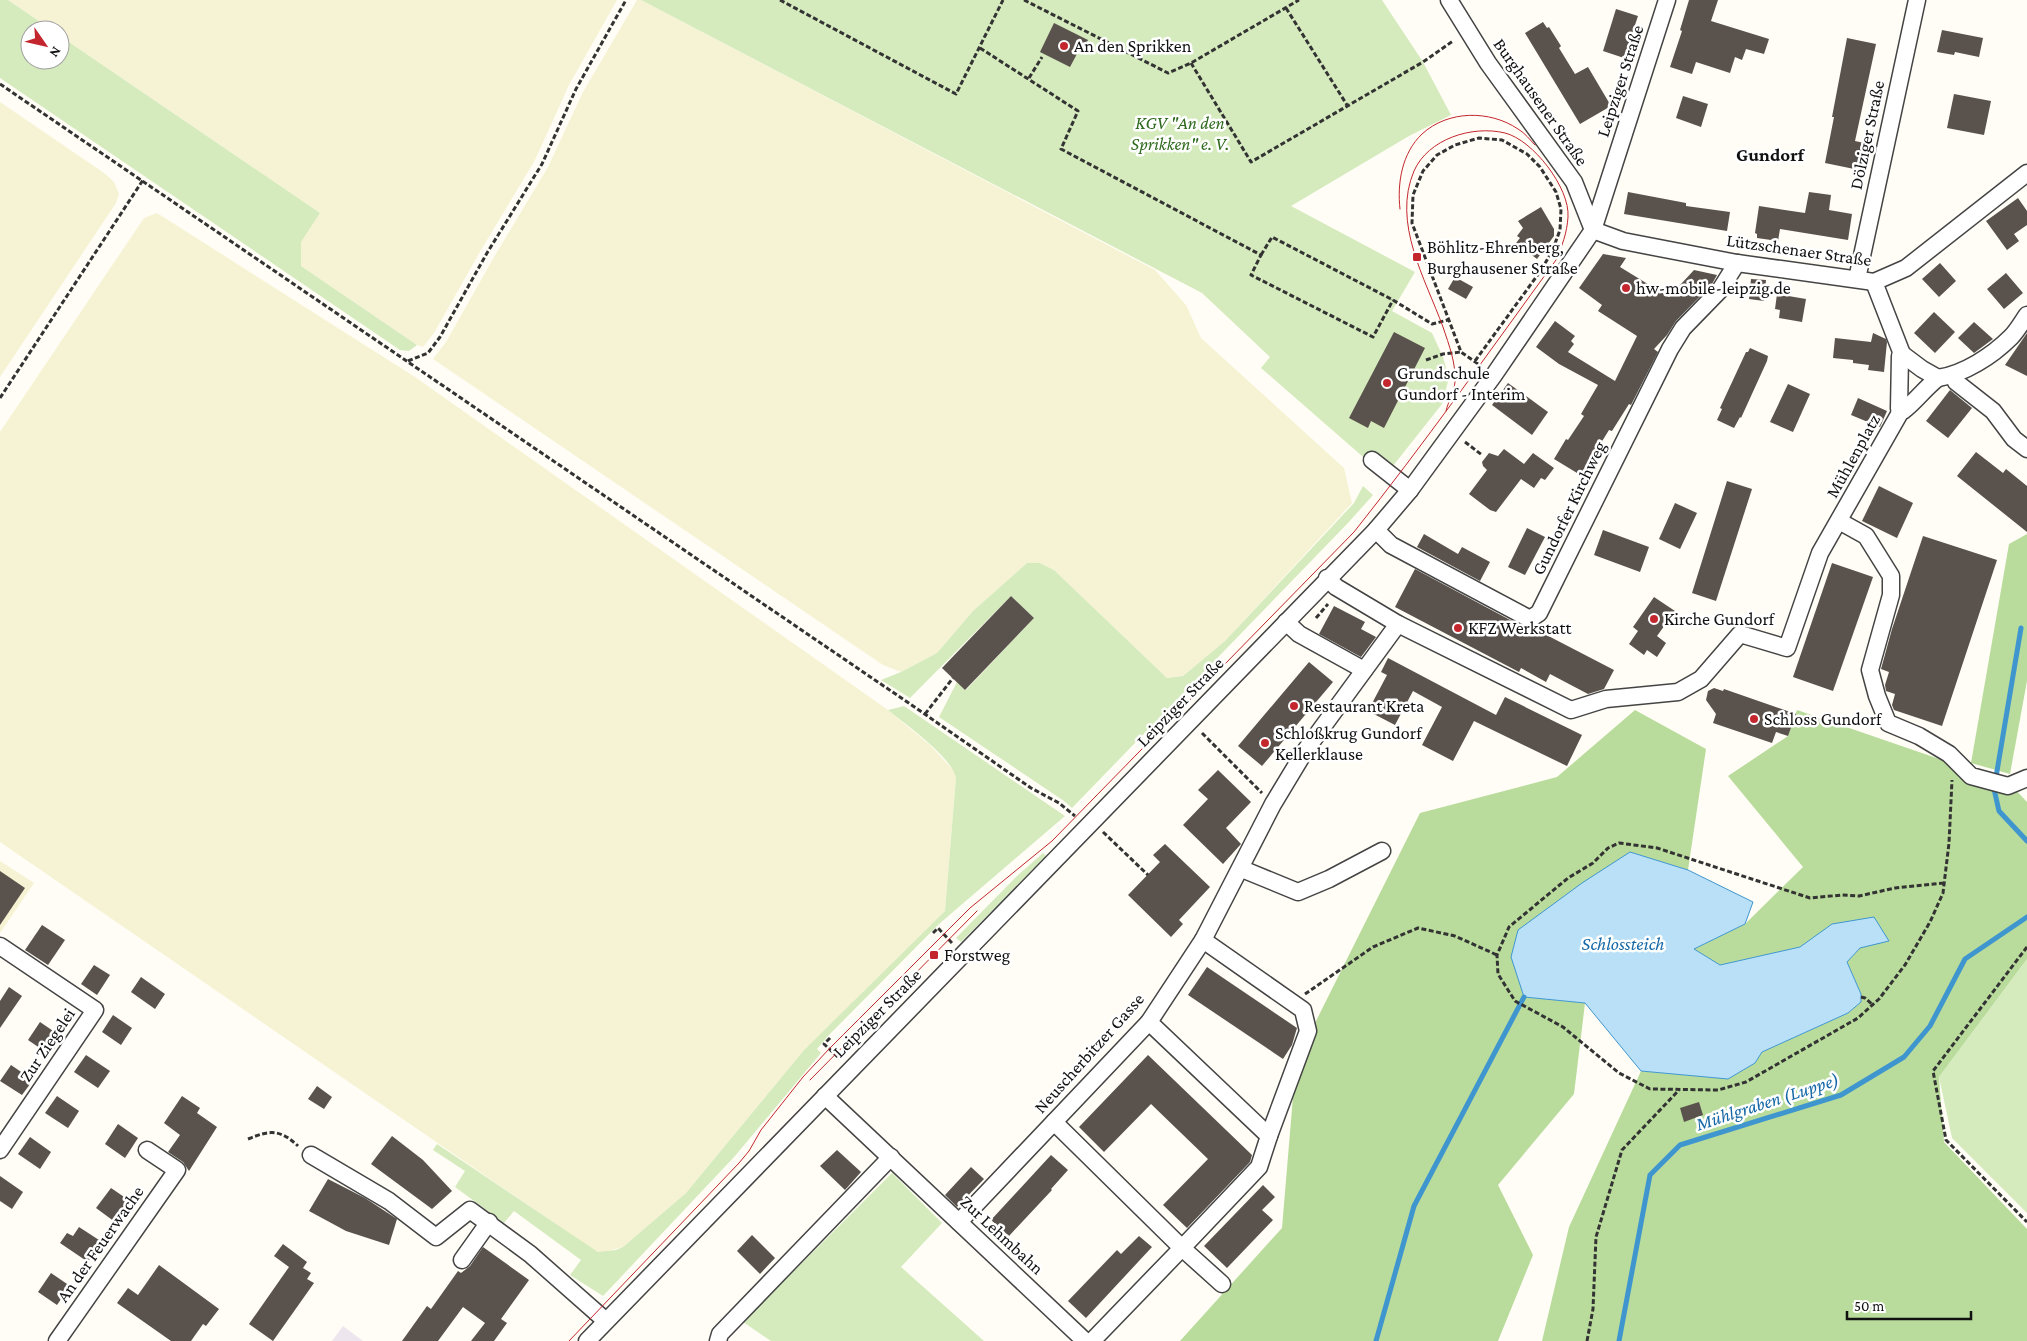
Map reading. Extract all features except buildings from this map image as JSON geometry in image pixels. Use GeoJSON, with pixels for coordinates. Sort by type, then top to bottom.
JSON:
{"type":"FeatureCollection","features":[{"type":"Feature","properties":{"kind":"street","name":"Burghausener Straße"},"geometry":{"type":"LineString","coordinates":[[1449,0],[1493,70],[1574,182],[1592,230]]}},
{"type":"Feature","properties":{"kind":"street","name":"Leipziger Straße"},"geometry":{"type":"LineString","coordinates":[[586,1341],[1327,578],[1376,530],[1410,490],[1494,375],[1592,230],[1668,0]]}},
{"type":"Feature","properties":{"kind":"street","name":"Dölziger Straße"},"geometry":{"type":"LineString","coordinates":[[1857,279],[1917,0]]}},
{"type":"Feature","properties":{"kind":"street","name":"Lützschenaer Straße"},"geometry":{"type":"LineString","coordinates":[[1592,230],[1623,241],[1737,263],[1874,282],[1906,268],[2027,173]]}},
{"type":"Feature","properties":{"kind":"street","name":"Gundorfer Kirchweg"},"geometry":{"type":"LineString","coordinates":[[1376,530],[1391,545],[1530,619],[1539,613],[1670,349],[1683,328],[1720,290],[1737,263]]}},
{"type":"Feature","properties":{"kind":"street","name":"Mühlenplatz"},"geometry":{"type":"LineString","coordinates":[[1398,624],[1571,710],[1606,699],[1678,692],[1701,679],[1740,634],[1787,648],[1820,553],[1900,411],[1900,356],[1902,354],[1874,282]]}},
{"type":"Feature","properties":{"kind":"street","name":"Mühlenplatz"},"geometry":{"type":"LineString","coordinates":[[1900,411],[1911,405],[1928,385],[1986,357],[2012,336],[2027,315]]}},
{"type":"Feature","properties":{"kind":"street"},"geometry":{"type":"LineString","coordinates":[[1902,354],[1922,369],[1956,382],[1993,411],[2014,439],[2027,449]]}},
{"type":"Feature","properties":{"kind":"street"},"geometry":{"type":"LineString","coordinates":[[1372,460],[1410,490]]}},
{"type":"Feature","properties":{"kind":"street"},"geometry":{"type":"LineString","coordinates":[[1839,521],[1866,536],[1891,576],[1891,595],[1870,670],[1877,696],[1888,723],[1919,736],[1949,754],[1971,776],[2008,786],[2027,778]]}},
{"type":"Feature","properties":{"kind":"street"},"geometry":{"type":"LineString","coordinates":[[1327,578],[1336,588],[1398,624]]}},
{"type":"Feature","properties":{"kind":"street"},"geometry":{"type":"LineString","coordinates":[[1286,622],[1299,634],[1364,670]]}},
{"type":"Feature","properties":{"kind":"street","name":"Neuscherbitzer Gasse"},"geometry":{"type":"LineString","coordinates":[[959,1222],[1149,1022],[1203,940],[1242,869],[1273,804],[1305,751],[1398,624]]}},
{"type":"Feature","properties":{"kind":"street"},"geometry":{"type":"LineString","coordinates":[[1242,869],[1298,892],[1329,879],[1382,851]]}},
{"type":"Feature","properties":{"kind":"street"},"geometry":{"type":"LineString","coordinates":[[1092,1341],[1259,1167],[1308,1030],[1303,1010],[1203,940]]}},
{"type":"Feature","properties":{"kind":"street","name":"Zur Ziegelei"},"geometry":{"type":"LineString","coordinates":[[0,946],[95,1010],[0,1150]]}},
{"type":"Feature","properties":{"kind":"street"},"geometry":{"type":"LineString","coordinates":[[1149,1022],[1269,1136]]}},
{"type":"Feature","properties":{"kind":"street","name":"Zur Lehmbahn"},"geometry":{"type":"LineString","coordinates":[[824,1096],[868,1132],[891,1157],[921,1182],[959,1222],[1085,1341]]}},
{"type":"Feature","properties":{"kind":"street"},"geometry":{"type":"LineString","coordinates":[[1054,1122],[1182,1248],[1222,1284]]}},
{"type":"Feature","properties":{"kind":"street","name":"An der Feuerwache"},"geometry":{"type":"LineString","coordinates":[[57,1341],[176,1170],[147,1150]]}},
{"type":"Feature","properties":{"kind":"street"},"geometry":{"type":"LineString","coordinates":[[311,1155],[389,1200],[436,1237],[470,1210],[489,1222],[530,1254],[606,1321]]}},
{"type":"Feature","properties":{"kind":"street"},"geometry":{"type":"LineString","coordinates":[[718,1341],[720,1334],[891,1157]]}},
{"type":"Feature","properties":{"kind":"street"},"geometry":{"type":"LineString","coordinates":[[462,1260],[489,1222]]}},
{"type":"Feature","properties":{"kind":"path"},"geometry":{"type":"LineString","coordinates":[[407,362],[428,353],[440,338],[487,253],[542,164],[576,89],[626,0]]}},
{"type":"Feature","properties":{"kind":"path"},"geometry":{"type":"LineString","coordinates":[[780,0],[956,94],[1003,0]]}},
{"type":"Feature","properties":{"kind":"path"},"geometry":{"type":"LineString","coordinates":[[1024,0],[1168,73],[1191,63],[1299,0]]}},
{"type":"Feature","properties":{"kind":"path"},"geometry":{"type":"LineString","coordinates":[[1286,8],[1347,105]]}},
{"type":"Feature","properties":{"kind":"path"},"geometry":{"type":"LineString","coordinates":[[1191,63],[1251,162],[1423,62],[1453,41]]}},
{"type":"Feature","properties":{"kind":"path"},"geometry":{"type":"LineString","coordinates":[[980,48],[1078,111],[1061,149],[1261,255]]}},
{"type":"Feature","properties":{"kind":"path"},"geometry":{"type":"LineString","coordinates":[[1029,78],[1042,56]]}},
{"type":"Feature","properties":{"kind":"path"},"geometry":{"type":"LineString","coordinates":[[0,84],[1031,788],[1059,803],[1090,824],[1148,875]]}},
{"type":"Feature","properties":{"kind":"path"},"geometry":{"type":"LineString","coordinates":[[1474,361],[1542,268],[1553,249],[1560,230],[1561,209],[1556,192],[1545,175],[1527,154],[1502,140],[1479,138],[1455,145],[1437,155],[1423,171],[1413,195],[1412,223],[1461,352],[1494,375]]}},
{"type":"Feature","properties":{"kind":"path"},"geometry":{"type":"LineString","coordinates":[[0,398],[143,180]]}},
{"type":"Feature","properties":{"kind":"path"},"geometry":{"type":"LineString","coordinates":[[1393,300],[1373,338],[1251,275],[1272,237],[1393,300],[1432,324],[1448,320]]}},
{"type":"Feature","properties":{"kind":"path"},"geometry":{"type":"LineString","coordinates":[[1426,360],[1442,354],[1461,352]]}},
{"type":"Feature","properties":{"kind":"path"},"geometry":{"type":"LineString","coordinates":[[1452,433],[1482,456]]}},
{"type":"Feature","properties":{"kind":"path"},"geometry":{"type":"LineString","coordinates":[[925,714],[953,678]]}},
{"type":"Feature","properties":{"kind":"path"},"geometry":{"type":"LineString","coordinates":[[1202,733],[1273,804]]}},
{"type":"Feature","properties":{"kind":"path"},"geometry":{"type":"LineString","coordinates":[[1944,883],[1895,888],[1859,896],[1842,895],[1810,898],[1664,850],[1619,843],[1608,848],[1593,863],[1568,878],[1509,927],[1497,955],[1498,974],[1516,1001],[1563,1027],[1619,1073],[1650,1089],[1718,1090],[1746,1082],[1858,1018],[1873,1005],[1905,965],[1930,922],[1943,893],[1952,804],[1949,754]]}},
{"type":"Feature","properties":{"kind":"path"},"geometry":{"type":"LineString","coordinates":[[933,933],[938,928],[952,942]]}},
{"type":"Feature","properties":{"kind":"path"},"geometry":{"type":"LineString","coordinates":[[1293,1003],[1373,947],[1418,928],[1455,936],[1497,955]]}},
{"type":"Feature","properties":{"kind":"path"},"geometry":{"type":"LineString","coordinates":[[2027,947],[1933,1071],[1946,1140],[2027,1222]]}},
{"type":"Feature","properties":{"kind":"path"},"geometry":{"type":"LineString","coordinates":[[1861,997],[1873,1005]]}},
{"type":"Feature","properties":{"kind":"path"},"geometry":{"type":"LineString","coordinates":[[830,1038],[824,1044],[837,1057]]}},
{"type":"Feature","properties":{"kind":"path"},"geometry":{"type":"LineString","coordinates":[[1587,1341],[1593,1309],[1596,1237],[1622,1150],[1679,1090]]}},
{"type":"Feature","properties":{"kind":"path"},"geometry":{"type":"LineString","coordinates":[[248,1139],[267,1131],[289,1138],[311,1155]]}},
{"type":"Feature","properties":{"kind":"shaded area"},"geometry":{"type":"Polygon","coordinates":[[[8,0],[617,0],[569,85],[535,160],[434,333],[423,347],[417,345],[301,266],[301,242],[320,213],[70,43],[70,20],[37,20],[8,0]]]}},
{"type":"Feature","properties":{"kind":"shaded area"},"geometry":{"type":"Polygon","coordinates":[[[637,0],[641,0],[1155,270],[1186,305],[1201,338],[1344,468],[1352,503],[1225,641],[1183,676],[1167,678],[1054,570],[1040,563],[1027,563],[973,611],[937,653],[901,672],[883,665],[433,359],[446,342],[548,167],[583,92],[637,0]]]}},
{"type":"Feature","properties":{"kind":"shaded area"},"geometry":{"type":"Polygon","coordinates":[[[0,102],[104,173],[114,182],[119,194],[116,203],[0,377],[0,102]]]}},
{"type":"Feature","properties":{"kind":"shaded area"},"geometry":{"type":"Polygon","coordinates":[[[157,213],[415,377],[888,710],[930,745],[955,772],[945,911],[804,1050],[686,1193],[623,1247],[605,1252],[598,1252],[592,1249],[0,842],[0,432],[144,218],[157,213]]]}},
{"type":"Feature","properties":{"kind":"shaded area"},"geometry":{"type":"Polygon","coordinates":[[[0,861],[34,883],[0,933],[0,861]]]}},
{"type":"Feature","properties":{"kind":"shaded area"},"geometry":{"type":"Polygon","coordinates":[[[343,1326],[363,1341],[332,1341],[343,1326]]]}},
{"type":"Feature","properties":{"kind":"green space"},"geometry":{"type":"Polygon","coordinates":[[[0,0],[8,0],[37,20],[20,20],[20,70],[70,70],[70,43],[320,213],[301,242],[301,266],[417,345],[409,351],[400,350],[0,78],[0,0]]]}},
{"type":"Feature","properties":{"kind":"green space","name":"KGV \"An den Sprikken\" e. V."},"geometry":{"type":"Polygon","coordinates":[[[641,0],[1382,0],[1423,62],[1451,115],[1409,136],[1291,206],[1415,272],[1392,311],[1432,333],[1443,357],[1449,378],[1442,404],[1385,476],[1261,368],[1270,357],[1202,293],[641,0]]]}},
{"type":"Feature","properties":{"kind":"green space"},"geometry":{"type":"Polygon","coordinates":[[[1363,486],[1373,495],[1348,523],[1072,808],[939,717],[957,682],[966,690],[1034,618],[1011,596],[910,698],[881,680],[937,653],[973,611],[1027,563],[1040,563],[1054,570],[1167,678],[1183,676],[1225,641],[1354,503],[1363,486]]]}},
{"type":"Feature","properties":{"kind":"green space"},"geometry":{"type":"Polygon","coordinates":[[[2027,534],[2027,681],[2010,774],[1971,763],[2009,544],[2027,534]]]}},
{"type":"Feature","properties":{"kind":"green space"},"geometry":{"type":"Polygon","coordinates":[[[904,706],[1065,816],[939,924],[828,1036],[817,1049],[821,1053],[735,1156],[603,1296],[570,1275],[581,1260],[514,1211],[504,1223],[455,1187],[465,1171],[433,1150],[437,1144],[598,1252],[616,1250],[623,1247],[686,1193],[804,1050],[945,911],[956,778],[946,760],[937,751],[888,710],[904,706]]]}},
{"type":"Feature","properties":{"kind":"green space"},"geometry":{"type":"Polygon","coordinates":[[[1635,710],[1706,749],[1688,870],[1630,852],[1524,997],[1585,1003],[1574,1094],[1498,1185],[1533,1255],[1498,1341],[1180,1341],[1282,1228],[1296,1061],[1420,813],[1557,777],[1635,710]]]}},
{"type":"Feature","properties":{"kind":"green space"},"geometry":{"type":"Polygon","coordinates":[[[1797,710],[2009,783],[2027,802],[2027,959],[1939,1077],[1944,1142],[2027,1229],[2027,1341],[1542,1341],[1569,1227],[1641,1071],[1728,1079],[1755,1063],[1762,1052],[1848,1013],[1861,1002],[1861,994],[1847,962],[1860,948],[1832,925],[1800,947],[1720,965],[1694,949],[1745,924],[1803,867],[1728,776],[1788,736],[1797,710]]]}},
{"type":"Feature","properties":{"kind":"green space"},"geometry":{"type":"Polygon","coordinates":[[[1043,853],[1046,856],[961,942],[956,938],[1017,876],[1043,853]]]}},
{"type":"Feature","properties":{"kind":"green space"},"geometry":{"type":"Polygon","coordinates":[[[2027,959],[2027,1213],[1952,1138],[1939,1077],[2027,959]]]}},
{"type":"Feature","properties":{"kind":"green space"},"geometry":{"type":"Polygon","coordinates":[[[892,1173],[942,1223],[901,1267],[984,1341],[771,1341],[743,1322],[892,1173]]]}},
{"type":"Feature","properties":{"kind":"water","name":"Schlossteich"},"geometry":{"type":"Polygon","coordinates":[[[1630,852],[1688,870],[1753,902],[1745,924],[1694,949],[1720,965],[1800,947],[1832,924],[1874,917],[1889,941],[1860,948],[1847,962],[1861,994],[1861,1002],[1848,1013],[1762,1052],[1755,1063],[1728,1079],[1641,1071],[1585,1003],[1524,997],[1511,957],[1518,930],[1582,883],[1630,852]]]}},
{"type":"Feature","properties":{"kind":"waterway","name":"Mühlgraben (Luppe)"},"geometry":{"type":"LineString","coordinates":[[2021,628],[1994,789],[1999,811],[2027,841]]}},
{"type":"Feature","properties":{"kind":"waterway","name":"Mühlgraben (Luppe)"},"geometry":{"type":"LineString","coordinates":[[1619,1341],[1650,1175],[1680,1145],[1841,1095],[1904,1057],[1930,1026],[1965,959],[2027,917]]}},
{"type":"Feature","properties":{"kind":"waterway"},"geometry":{"type":"LineString","coordinates":[[1376,1341],[1414,1206],[1524,997]]}},
{"type":"Feature","properties":{"kind":"tram line"},"geometry":{"type":"LineString","coordinates":[[1400,209],[1399,189],[1405,159],[1422,134],[1444,120],[1469,115],[1495,118],[1521,131],[1535,145]]}},
{"type":"Feature","properties":{"kind":"tram line"},"geometry":{"type":"LineString","coordinates":[[569,1341],[739,1163],[749,1151],[761,1130],[803,1077],[829,1049],[970,908],[1052,841],[1354,532],[1380,499],[1456,398],[1556,260],[1562,244],[1568,217],[1563,193],[1548,167],[1538,155],[1516,137],[1505,133],[1492,131],[1465,133],[1440,143],[1429,150],[1421,160],[1414,171],[1408,191],[1409,230],[1414,250],[1443,327],[1453,361],[1455,382],[1446,411]]}},
{"type":"Feature","properties":{"kind":"tram line"},"geometry":{"type":"LineString","coordinates":[[810,1080],[977,911]]}},
{"type":"Feature","properties":{"kind":"place","name":"An den Sprikken"},"geometry":{"type":"Point","coordinates":[1064,46]}},
{"type":"Feature","properties":{"kind":"place","name":"Böhlitz-Ehrenberg, Burghausener Straße"},"geometry":{"type":"Point","coordinates":[1417,257]}},
{"type":"Feature","properties":{"kind":"place","name":"hw-mobile-leipzig.de"},"geometry":{"type":"Point","coordinates":[1626,288]}},
{"type":"Feature","properties":{"kind":"place","name":"Grundschule Gundorf - Interim"},"geometry":{"type":"Point","coordinates":[1387,383]}},
{"type":"Feature","properties":{"kind":"place","name":"Kirche Gundorf"},"geometry":{"type":"Point","coordinates":[1654,619]}},
{"type":"Feature","properties":{"kind":"place","name":"KFZ Werkstatt"},"geometry":{"type":"Point","coordinates":[1458,628]}},
{"type":"Feature","properties":{"kind":"place","name":"Restaurant Kreta"},"geometry":{"type":"Point","coordinates":[1294,706]}},
{"type":"Feature","properties":{"kind":"place","name":"Schloss Gundorf"},"geometry":{"type":"Point","coordinates":[1754,719]}},
{"type":"Feature","properties":{"kind":"place","name":"Schloßkrug Gundorf Kellerklause"},"geometry":{"type":"Point","coordinates":[1265,743]}},
{"type":"Feature","properties":{"kind":"place","name":"Forstweg"},"geometry":{"type":"Point","coordinates":[934,955]}},
{"type":"Feature","properties":{"kind":"district","name":"Gundorf"},"geometry":{"type":"Point","coordinates":[1770,154]}}]}
